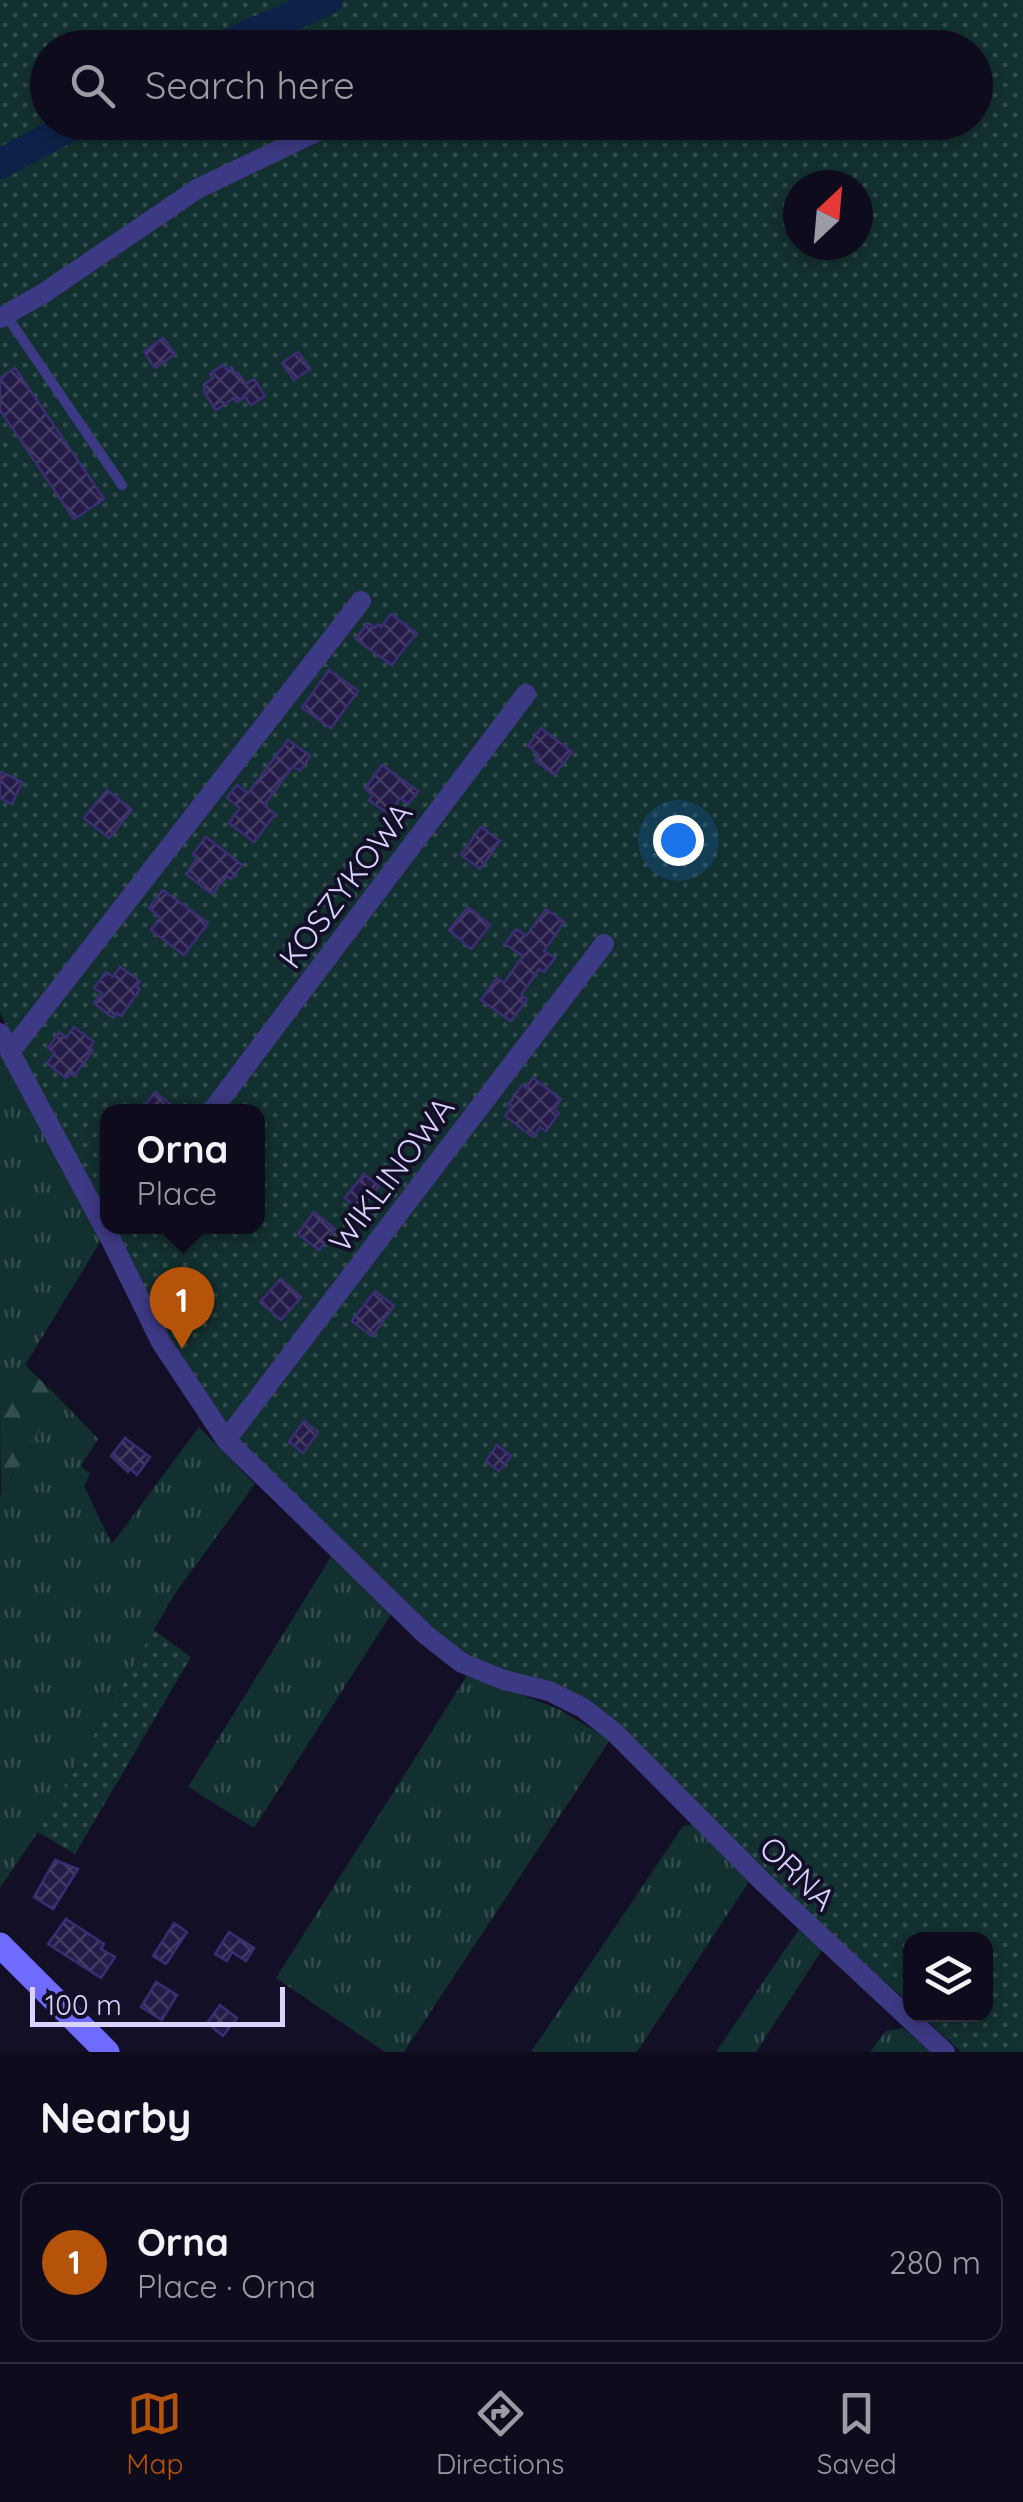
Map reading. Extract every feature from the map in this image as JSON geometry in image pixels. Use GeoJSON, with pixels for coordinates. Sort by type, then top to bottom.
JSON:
{"type":"FeatureCollection","features":[{"type":"Feature","properties":{"kind":"street"},"geometry":{"type":"LineString","coordinates":[[3,316],[196,189],[299,140]]}},
{"type":"Feature","properties":{"kind":"street"},"geometry":{"type":"LineString","coordinates":[[10,1052],[361,601]]}},
{"type":"Feature","properties":{"kind":"street","name":"KOSZYKOWA"},"geometry":{"type":"LineString","coordinates":[[216,1104],[526,694]]}},
{"type":"Feature","properties":{"kind":"street","name":"WIKLINOWA"},"geometry":{"type":"LineString","coordinates":[[226,1440],[604,944]]}},
{"type":"Feature","properties":{"kind":"street","name":"ORNA"},"geometry":{"type":"LineString","coordinates":[[0,1033],[100,1204]]}},
{"type":"Feature","properties":{"kind":"street","name":"ORNA"},"geometry":{"type":"LineString","coordinates":[[118,1234],[162,1342],[226,1440],[426,1635],[462,1663],[504,1680],[549,1690],[583,1708],[614,1732],[764,1884],[945,2052]]}},
{"type":"Feature","properties":{"kind":"street"},"geometry":{"type":"LineString","coordinates":[[0,1946],[108,2052]]}},
{"type":"Feature","properties":{"kind":"lane"},"geometry":{"type":"LineString","coordinates":[[3,316],[122,485]]}},
{"type":"Feature","properties":{"kind":"green space"},"geometry":{"type":"Polygon","coordinates":[[[0,0],[1023,0],[1023,2052],[961,2052],[929,2022],[993,2022],[993,1932],[903,1932],[903,1998],[777,1885],[619,1727],[524,1678],[459,1654],[249,1454],[170,1343],[113,1234],[265,1234],[265,1104],[100,1104],[100,1208],[0,1013],[0,0]]]}},
{"type":"Feature","properties":{"kind":"green space"},"geometry":{"type":"Polygon","coordinates":[[[0,1053],[102,1239],[0,1406],[0,1053]]]}},
{"type":"Feature","properties":{"kind":"green space"},"geometry":{"type":"Polygon","coordinates":[[[25,1365],[59,1398],[1,1493],[0,1406],[25,1365]]]}},
{"type":"Feature","properties":{"kind":"green space"},"geometry":{"type":"Polygon","coordinates":[[[59,1398],[98,1439],[81,1466],[90,1474],[84,1486],[112,1544],[199,1427],[255,1484],[174,1595],[38,1832],[0,1888],[0,1495],[59,1398]]]}},
{"type":"Feature","properties":{"kind":"green space"},"geometry":{"type":"Polygon","coordinates":[[[331,1557],[392,1613],[254,1828],[188,1787],[331,1557]]]}},
{"type":"Feature","properties":{"kind":"green space"},"geometry":{"type":"Polygon","coordinates":[[[154,1630],[191,1657],[75,1854],[38,1832],[154,1630]]]}},
{"type":"Feature","properties":{"kind":"green space"},"geometry":{"type":"Polygon","coordinates":[[[468,1674],[559,1709],[610,1740],[404,2052],[385,2052],[276,1978],[468,1674]]]}},
{"type":"Feature","properties":{"kind":"green space"},"geometry":{"type":"Polygon","coordinates":[[[693,1824],[750,1880],[637,2052],[531,2052],[683,1826],[693,1824]]]}},
{"type":"Feature","properties":{"kind":"green space"},"geometry":{"type":"Polygon","coordinates":[[[799,1929],[822,1950],[756,2052],[716,2052],[799,1929]]]}},
{"type":"Feature","properties":{"kind":"green space"},"geometry":{"type":"Polygon","coordinates":[[[903,2028],[931,2052],[870,2052],[886,2031],[903,2028]]]}},
{"type":"Feature","properties":{"kind":"building"},"geometry":{"type":"Polygon","coordinates":[[[163,338],[175,354],[155,368],[144,352],[163,338]]]}},
{"type":"Feature","properties":{"kind":"building"},"geometry":{"type":"Polygon","coordinates":[[[298,352],[310,369],[294,380],[282,363],[298,352]]]}},
{"type":"Feature","properties":{"kind":"building"},"geometry":{"type":"Polygon","coordinates":[[[223,365],[227,370],[231,367],[246,384],[254,379],[265,396],[251,405],[245,397],[237,402],[234,398],[216,410],[204,392],[206,383],[213,378],[210,374],[223,365]]]}},
{"type":"Feature","properties":{"kind":"building"},"geometry":{"type":"Polygon","coordinates":[[[15,368],[104,499],[74,519],[0,410],[0,378],[15,368]]]}},
{"type":"Feature","properties":{"kind":"building"},"geometry":{"type":"Polygon","coordinates":[[[391,614],[416,633],[392,665],[356,639],[368,623],[381,627],[391,614]]]}},
{"type":"Feature","properties":{"kind":"building"},"geometry":{"type":"Polygon","coordinates":[[[329,670],[358,691],[331,728],[302,708],[329,670]]]}},
{"type":"Feature","properties":{"kind":"building"},"geometry":{"type":"Polygon","coordinates":[[[541,728],[572,752],[554,775],[535,760],[539,755],[528,746],[541,728]]]}},
{"type":"Feature","properties":{"kind":"building"},"geometry":{"type":"Polygon","coordinates":[[[288,740],[310,756],[300,771],[293,766],[264,805],[275,814],[254,842],[229,823],[240,808],[227,798],[237,785],[248,793],[288,740]]]}},
{"type":"Feature","properties":{"kind":"building"},"geometry":{"type":"Polygon","coordinates":[[[382,765],[418,791],[408,804],[400,798],[389,814],[369,800],[373,795],[365,789],[382,765]]]}},
{"type":"Feature","properties":{"kind":"building"},"geometry":{"type":"Polygon","coordinates":[[[0,772],[22,782],[12,804],[0,798],[0,772]]]}},
{"type":"Feature","properties":{"kind":"building"},"geometry":{"type":"Polygon","coordinates":[[[107,790],[132,810],[109,838],[84,818],[107,790]]]}},
{"type":"Feature","properties":{"kind":"building"},"geometry":{"type":"Polygon","coordinates":[[[481,827],[500,841],[480,869],[461,855],[481,827]]]}},
{"type":"Feature","properties":{"kind":"building"},"geometry":{"type":"Polygon","coordinates":[[[206,837],[242,865],[212,894],[186,874],[197,858],[193,854],[206,837]]]}},
{"type":"Feature","properties":{"kind":"building"},"geometry":{"type":"Polygon","coordinates":[[[163,890],[208,923],[184,955],[151,930],[160,917],[149,908],[163,890]]]}},
{"type":"Feature","properties":{"kind":"building"},"geometry":{"type":"Polygon","coordinates":[[[468,907],[490,925],[471,949],[449,930],[468,907]]]}},
{"type":"Feature","properties":{"kind":"building"},"geometry":{"type":"Polygon","coordinates":[[[546,909],[564,922],[544,951],[555,958],[544,972],[539,969],[521,995],[527,999],[511,1021],[481,1000],[497,978],[504,983],[523,956],[505,944],[516,929],[526,936],[546,909]]]}},
{"type":"Feature","properties":{"kind":"building"},"geometry":{"type":"Polygon","coordinates":[[[120,967],[140,981],[136,987],[140,989],[121,1016],[117,1013],[113,1018],[94,1003],[102,993],[94,988],[106,972],[113,977],[120,967]]]}},
{"type":"Feature","properties":{"kind":"building"},"geometry":{"type":"Polygon","coordinates":[[[74,1027],[94,1042],[90,1047],[93,1050],[74,1076],[70,1073],[66,1078],[47,1063],[55,1053],[48,1048],[59,1032],[66,1038],[74,1027]]]}},
{"type":"Feature","properties":{"kind":"building"},"geometry":{"type":"Polygon","coordinates":[[[533,1078],[561,1099],[554,1109],[559,1113],[546,1131],[540,1127],[533,1137],[505,1116],[522,1085],[526,1088],[533,1078]]]}},
{"type":"Feature","properties":{"kind":"building"},"geometry":{"type":"Polygon","coordinates":[[[155,1092],[170,1104],[146,1104],[155,1092]]]}},
{"type":"Feature","properties":{"kind":"building"},"geometry":{"type":"Polygon","coordinates":[[[364,1174],[379,1186],[360,1210],[345,1198],[364,1174]]]}},
{"type":"Feature","properties":{"kind":"building"},"geometry":{"type":"Polygon","coordinates":[[[314,1212],[335,1229],[319,1250],[298,1234],[314,1212]]]}},
{"type":"Feature","properties":{"kind":"building"},"geometry":{"type":"Polygon","coordinates":[[[281,1279],[301,1297],[281,1320],[260,1302],[281,1279]]]}},
{"type":"Feature","properties":{"kind":"building"},"geometry":{"type":"Polygon","coordinates":[[[375,1291],[394,1306],[372,1336],[352,1321],[375,1291]]]}},
{"type":"Feature","properties":{"kind":"building"},"geometry":{"type":"Polygon","coordinates":[[[304,1421],[318,1432],[303,1453],[289,1442],[304,1421]]]}},
{"type":"Feature","properties":{"kind":"building"},"geometry":{"type":"Polygon","coordinates":[[[125,1438],[150,1457],[137,1475],[111,1456],[125,1438]]]}},
{"type":"Feature","properties":{"kind":"building"},"geometry":{"type":"Polygon","coordinates":[[[497,1445],[511,1456],[499,1471],[486,1461],[497,1445]]]}},
{"type":"Feature","properties":{"kind":"building"},"geometry":{"type":"Polygon","coordinates":[[[55,1860],[78,1869],[53,1909],[34,1897],[55,1860]]]}},
{"type":"Feature","properties":{"kind":"building"},"geometry":{"type":"Polygon","coordinates":[[[66,1919],[104,1944],[101,1949],[115,1957],[101,1978],[48,1944],[66,1919]]]}},
{"type":"Feature","properties":{"kind":"building"},"geometry":{"type":"Polygon","coordinates":[[[174,1923],[187,1932],[166,1964],[153,1956],[174,1923]]]}},
{"type":"Feature","properties":{"kind":"building"},"geometry":{"type":"Polygon","coordinates":[[[229,1932],[254,1948],[246,1961],[232,1952],[227,1961],[215,1954],[229,1932]]]}},
{"type":"Feature","properties":{"kind":"building"},"geometry":{"type":"Polygon","coordinates":[[[156,1982],[177,1995],[162,2020],[141,2007],[156,1982]]]}},
{"type":"Feature","properties":{"kind":"building"},"geometry":{"type":"Polygon","coordinates":[[[220,2005],[237,2018],[223,2036],[207,2023],[220,2005]]]}},
{"type":"Feature","properties":{"kind":"waterway"},"geometry":{"type":"LineString","coordinates":[[260,30],[328,0]]}},
{"type":"Feature","properties":{"kind":"waterway"},"geometry":{"type":"LineString","coordinates":[[0,164],[45,140]]}},
{"type":"Feature","properties":{"kind":"place","name":"Orna"},"geometry":{"type":"Point","coordinates":[182,1349]}}]}
